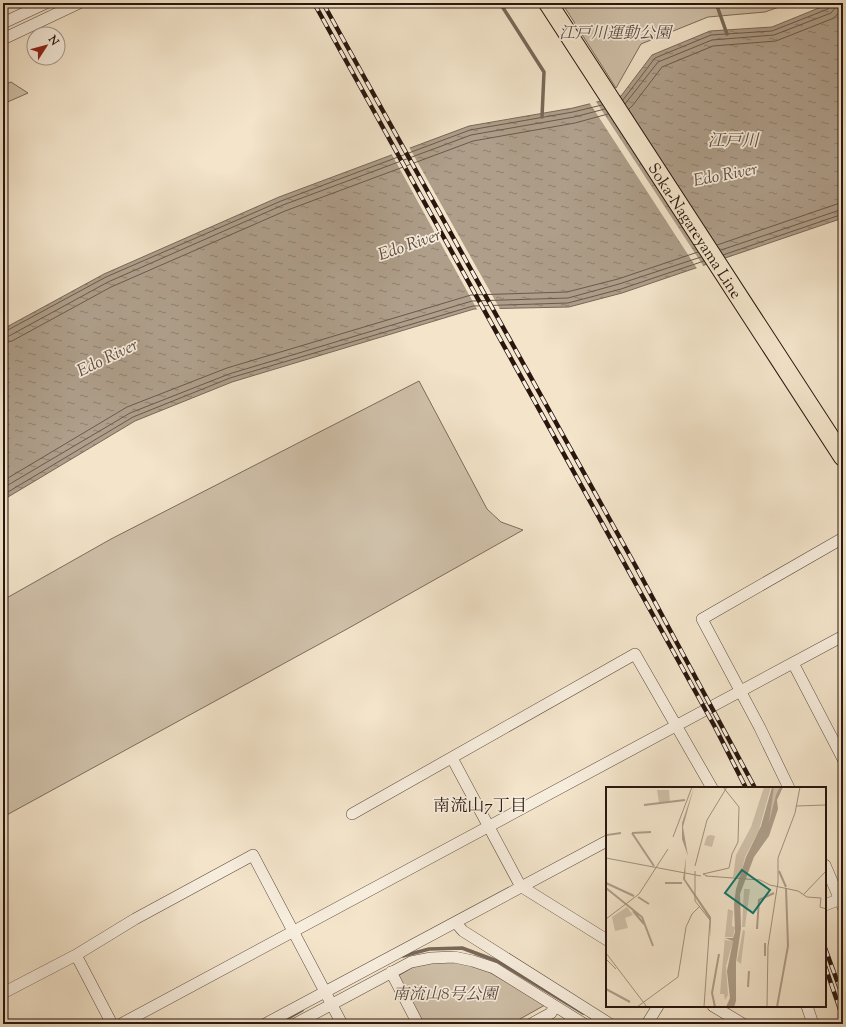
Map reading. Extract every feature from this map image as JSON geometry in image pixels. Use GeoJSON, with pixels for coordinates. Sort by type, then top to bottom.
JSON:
{"type":"FeatureCollection","features":[{"type":"Feature","properties":{"kind":"main road","name":"Soka-Nagareyama Line"},"geometry":{"type":"LineString","coordinates":[[548,3],[839,450]]}},
{"type":"Feature","properties":{"kind":"street"},"geometry":{"type":"LineString","coordinates":[[3,23],[46,3]]}},
{"type":"Feature","properties":{"kind":"street"},"geometry":{"type":"LineString","coordinates":[[3,39],[79,3]]}},
{"type":"Feature","properties":{"kind":"street"},"geometry":{"type":"LineString","coordinates":[[788,787],[702,619],[843,538]]}},
{"type":"Feature","properties":{"kind":"street"},"geometry":{"type":"LineString","coordinates":[[121,1024],[843,636]]}},
{"type":"Feature","properties":{"kind":"street"},"geometry":{"type":"LineString","coordinates":[[352,814],[635,654],[710,787]]}},
{"type":"Feature","properties":{"kind":"street"},"geometry":{"type":"LineString","coordinates":[[793,663],[843,759]]}},
{"type":"Feature","properties":{"kind":"street"},"geometry":{"type":"LineString","coordinates":[[452,758],[488,827],[522,887],[606,939]]}},
{"type":"Feature","properties":{"kind":"street"},"geometry":{"type":"LineString","coordinates":[[265,1024],[606,842]]}},
{"type":"Feature","properties":{"kind":"street"},"geometry":{"type":"LineString","coordinates":[[3,993],[76,955],[135,919],[253,855],[342,1024]]}},
{"type":"Feature","properties":{"kind":"street"},"geometry":{"type":"LineString","coordinates":[[826,867],[842,902],[826,905]]}},
{"type":"Feature","properties":{"kind":"street"},"geometry":{"type":"LineString","coordinates":[[456,923],[463,931],[610,1024]]}},
{"type":"Feature","properties":{"kind":"street"},"geometry":{"type":"LineString","coordinates":[[596,934],[606,929]]}},
{"type":"Feature","properties":{"kind":"street"},"geometry":{"type":"LineString","coordinates":[[76,955],[112,1024]]}},
{"type":"Feature","properties":{"kind":"street"},"geometry":{"type":"LineString","coordinates":[[295,1024],[411,962],[431,958],[454,957],[473,960],[494,968],[584,1024]]}},
{"type":"Feature","properties":{"kind":"street"},"geometry":{"type":"LineString","coordinates":[[391,972],[418,1024]]}},
{"type":"Feature","properties":{"kind":"street"},"geometry":{"type":"LineString","coordinates":[[531,1024],[551,1013],[555,1006]]}},
{"type":"Feature","properties":{"kind":"street"},"geometry":{"type":"LineString","coordinates":[[647,1024],[657,1007]]}},
{"type":"Feature","properties":{"kind":"street"},"geometry":{"type":"LineString","coordinates":[[715,1007],[743,1024]]}},
{"type":"Feature","properties":{"kind":"street"},"geometry":{"type":"LineString","coordinates":[[807,1007],[813,1024]]}},
{"type":"Feature","properties":{"kind":"green space","name":"江戸川運動公園"},"geometry":{"type":"Polygon","coordinates":[[[562,3],[790,3],[765,12],[708,17],[641,44],[616,88],[562,3]]]}},
{"type":"Feature","properties":{"kind":"green space"},"geometry":{"type":"Polygon","coordinates":[[[11,82],[28,93],[3,104],[3,85],[11,82]]]}},
{"type":"Feature","properties":{"kind":"green space"},"geometry":{"type":"Polygon","coordinates":[[[419,381],[487,509],[501,522],[523,530],[347,629],[3,817],[3,600],[111,539],[419,381]]]}},
{"type":"Feature","properties":{"kind":"green space","name":"南流山8号公園"},"geometry":{"type":"Polygon","coordinates":[[[432,960],[479,966],[545,1005],[511,1024],[424,1024],[398,976],[413,967],[432,960]]]}},
{"type":"Feature","properties":{"kind":"water","name":"江戸川"},"geometry":{"type":"Polygon","coordinates":[[[831,3],[843,3],[843,218],[622,293],[569,307],[474,309],[232,382],[135,421],[3,500],[3,329],[104,274],[279,197],[469,126],[573,108],[621,96],[652,55],[710,31],[772,27],[831,3]]]}},
{"type":"Feature","properties":{"kind":"pier"},"geometry":{"type":"Polygon","coordinates":[[[595,100],[704,267],[698,270],[589,102],[595,100]]]}},
{"type":"Feature","properties":{"kind":"pier"},"geometry":{"type":"Polygon","coordinates":[[[409,147],[501,311],[478,311],[391,153],[409,147]]]}},
{"type":"Feature","properties":{"kind":"waterway"},"geometry":{"type":"LineString","coordinates":[[500,3],[544,72],[542,117]]}},
{"type":"Feature","properties":{"kind":"waterway"},"geometry":{"type":"LineString","coordinates":[[716,3],[727,34]]}},
{"type":"Feature","properties":{"kind":"waterway"},"geometry":{"type":"LineString","coordinates":[[403,956],[429,949],[462,948],[497,961],[583,1013]]}},
{"type":"Feature","properties":{"kind":"waterway"},"geometry":{"type":"LineString","coordinates":[[278,1024],[302,1010]]}},
{"type":"Feature","properties":{"kind":"railway"},"geometry":{"type":"LineString","coordinates":[[314,3],[715,727],[745,787]]}},
{"type":"Feature","properties":{"kind":"railway"},"geometry":{"type":"LineString","coordinates":[[323,3],[635,565],[754,787]]}},
{"type":"Feature","properties":{"kind":"railway"},"geometry":{"type":"LineString","coordinates":[[826,951],[843,997]]}},
{"type":"Feature","properties":{"kind":"railway"},"geometry":{"type":"LineString","coordinates":[[826,969],[843,1018]]}},
{"type":"Feature","properties":{"kind":"district","name":"南流山7丁目"},"geometry":{"type":"Point","coordinates":[480,805]}},
{"type":"Feature","properties":{"kind":"water label","name":"Edo River"},"geometry":{"type":"Point","coordinates":[725,174]}},
{"type":"Feature","properties":{"kind":"water label","name":"Edo River"},"geometry":{"type":"Point","coordinates":[409,244]}},
{"type":"Feature","properties":{"kind":"water label","name":"Edo River"},"geometry":{"type":"Point","coordinates":[107,357]}}]}
